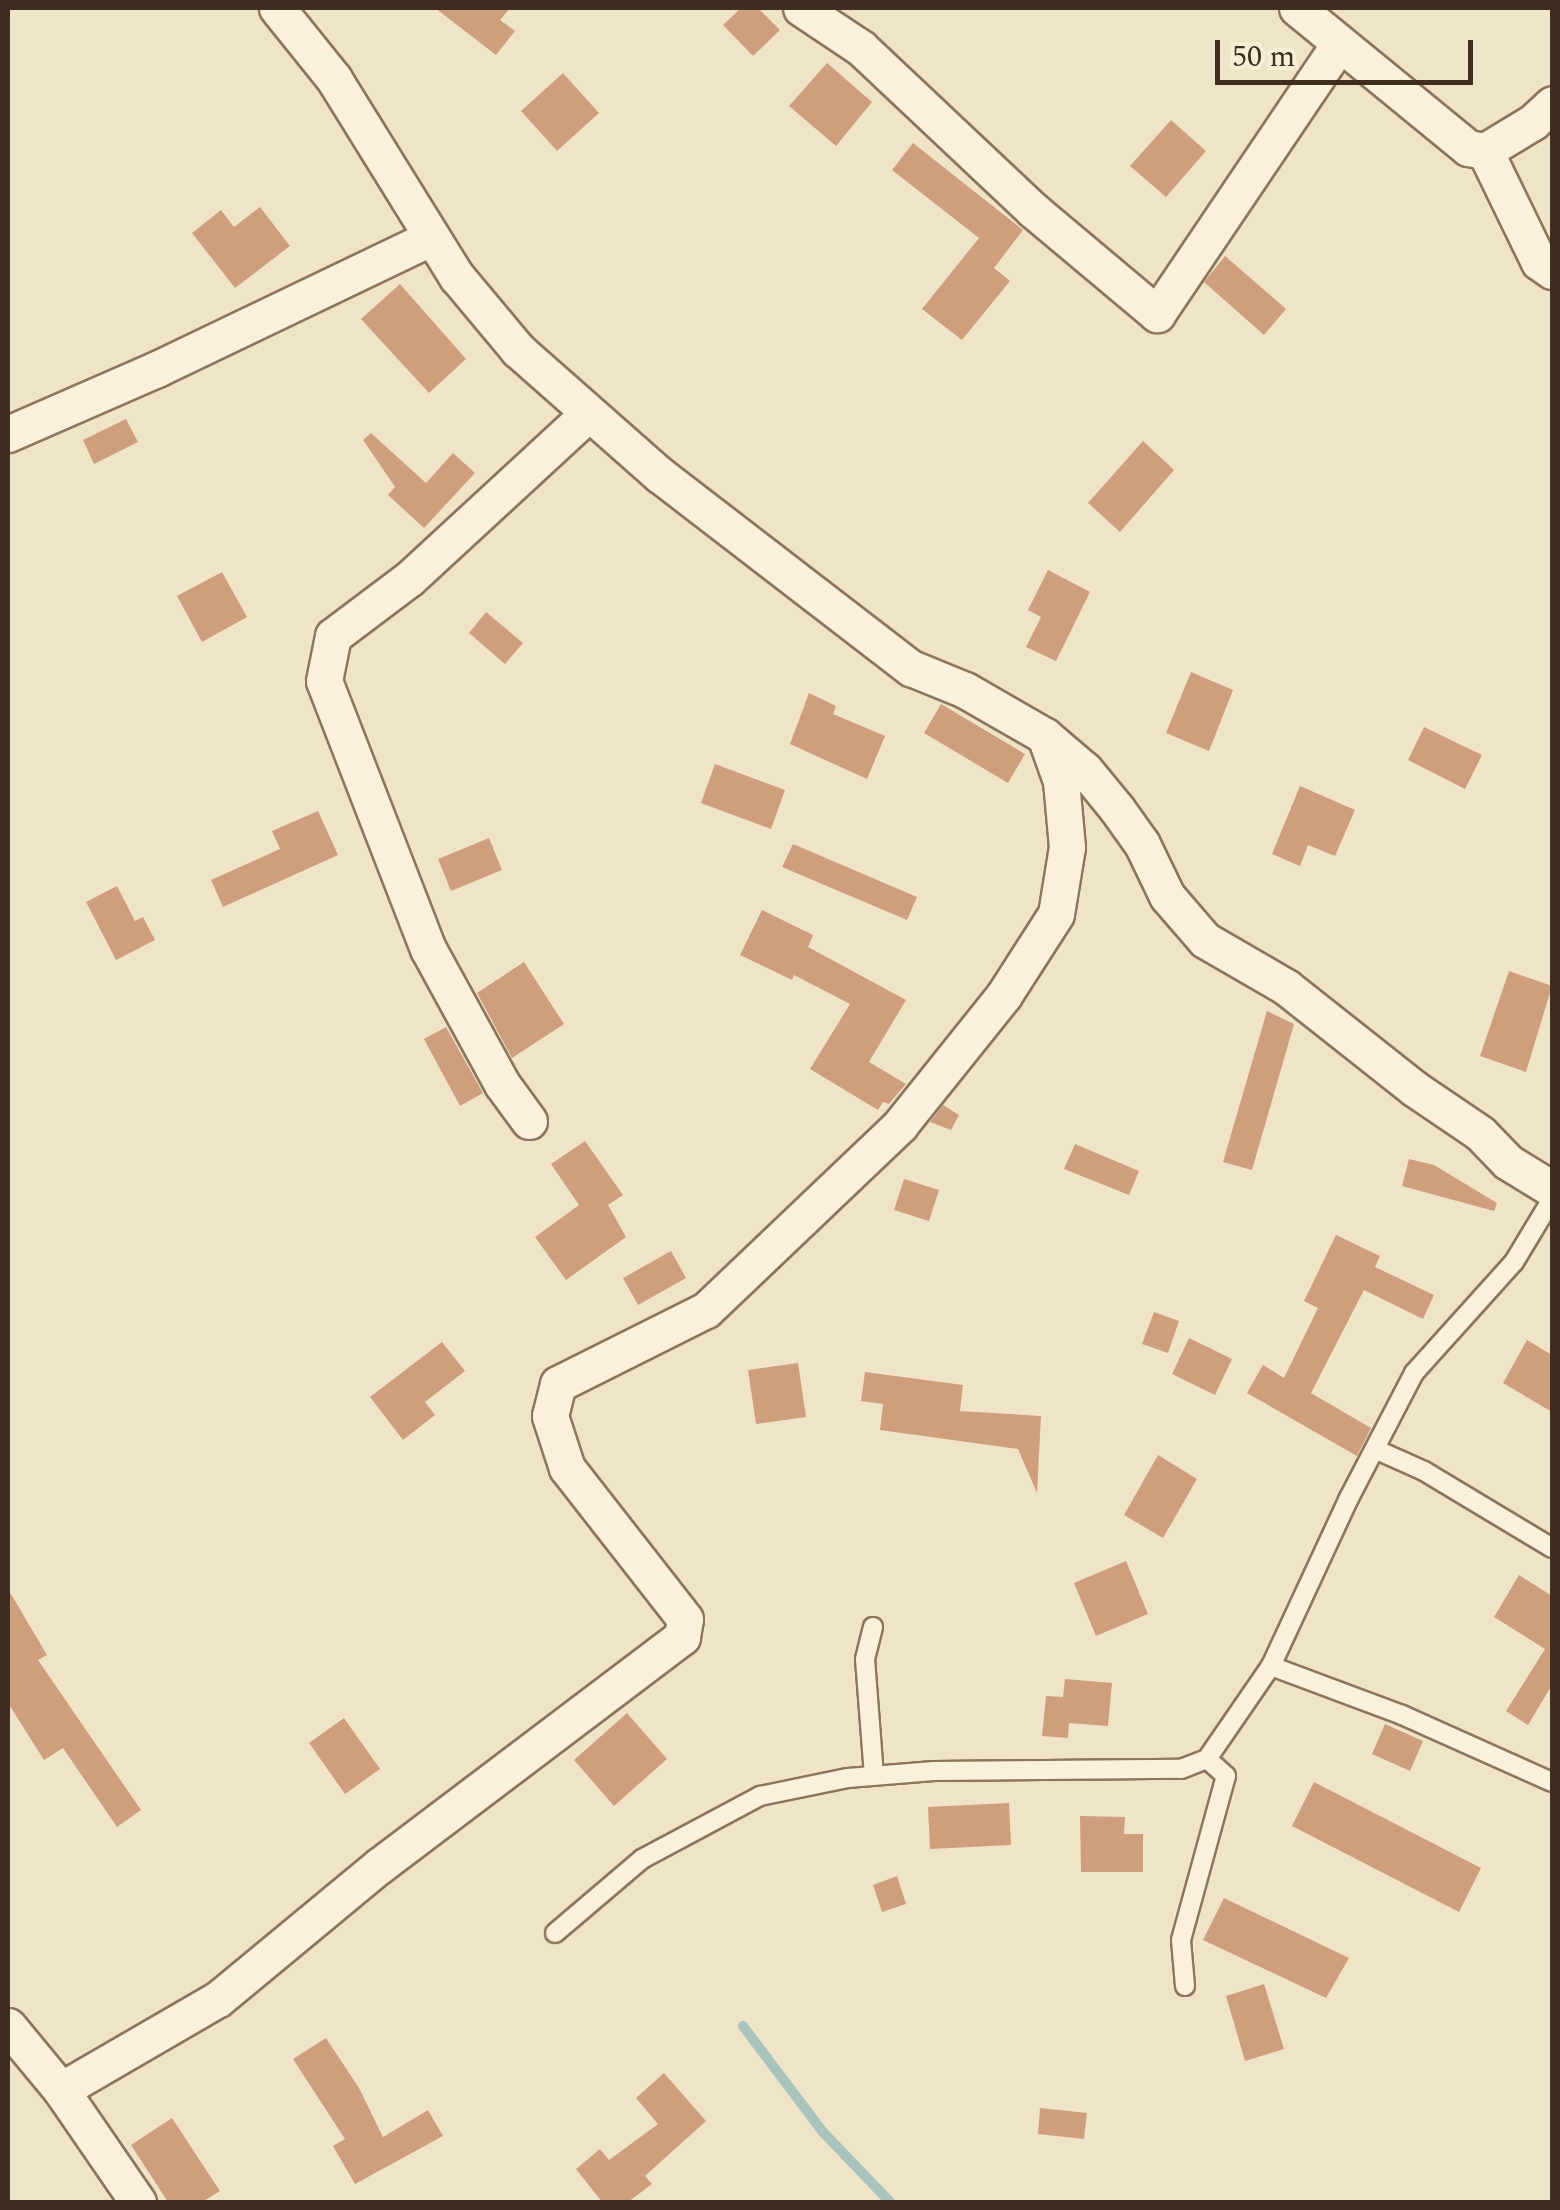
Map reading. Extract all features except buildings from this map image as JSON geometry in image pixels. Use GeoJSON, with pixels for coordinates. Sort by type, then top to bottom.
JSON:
{"type":"FeatureCollection","features":[{"type":"Feature","properties":{"kind":"street"},"geometry":{"type":"LineString","coordinates":[[277,8],[334,79],[456,278],[518,350],[660,475],[911,668],[965,690],[1045,736],[1086,770],[1117,809],[1142,844],[1167,896],[1205,940],[1286,986],[1415,1089],[1480,1133],[1508,1162],[1552,1188]]}},
{"type":"Feature","properties":{"kind":"street"},"geometry":{"type":"LineString","coordinates":[[801,8],[861,48],[1033,210],[1157,314],[1339,44]]}},
{"type":"Feature","properties":{"kind":"street"},"geometry":{"type":"LineString","coordinates":[[1298,8],[1468,148],[1486,151],[1533,122],[1552,104]]}},
{"type":"Feature","properties":{"kind":"street"},"geometry":{"type":"LineString","coordinates":[[1486,151],[1538,262],[1552,271]]}},
{"type":"Feature","properties":{"kind":"street"},"geometry":{"type":"LineString","coordinates":[[8,434],[158,369],[431,238]]}},
{"type":"Feature","properties":{"kind":"street"},"geometry":{"type":"LineString","coordinates":[[529,1121],[502,1084],[428,949],[324,681],[333,636],[410,578],[589,413]]}},
{"type":"Feature","properties":{"kind":"street"},"geometry":{"type":"LineString","coordinates":[[61,2090],[218,1999],[379,1866],[682,1638],[685,1619],[567,1468],[550,1416],[558,1384],[706,1310],[900,1125],[1004,995],[1056,914],[1068,847],[1061,781],[1045,736]]}},
{"type":"Feature","properties":{"kind":"street"},"geometry":{"type":"LineString","coordinates":[[8,2026],[61,2090],[138,2202]]}},
{"type":"Feature","properties":{"kind":"lane"},"geometry":{"type":"LineString","coordinates":[[555,1934],[642,1859],[760,1796],[874,1776],[1042,1767],[1181,1769],[1207,1759],[1271,1666],[1349,1498],[1414,1373],[1514,1262],[1552,1199]]}},
{"type":"Feature","properties":{"kind":"lane"},"geometry":{"type":"LineString","coordinates":[[1377,1450],[1424,1471],[1552,1548]]}},
{"type":"Feature","properties":{"kind":"lane"},"geometry":{"type":"LineString","coordinates":[[873,1628],[865,1660],[874,1776]]}},
{"type":"Feature","properties":{"kind":"lane"},"geometry":{"type":"LineString","coordinates":[[1271,1666],[1402,1714],[1552,1782]]}},
{"type":"Feature","properties":{"kind":"lane"},"geometry":{"type":"LineString","coordinates":[[1185,1986],[1182,1940],[1226,1776],[1207,1759]]}},
{"type":"Feature","properties":{"kind":"waterway"},"geometry":{"type":"LineString","coordinates":[[743,2026],[822,2131],[890,2202]]}}]}
